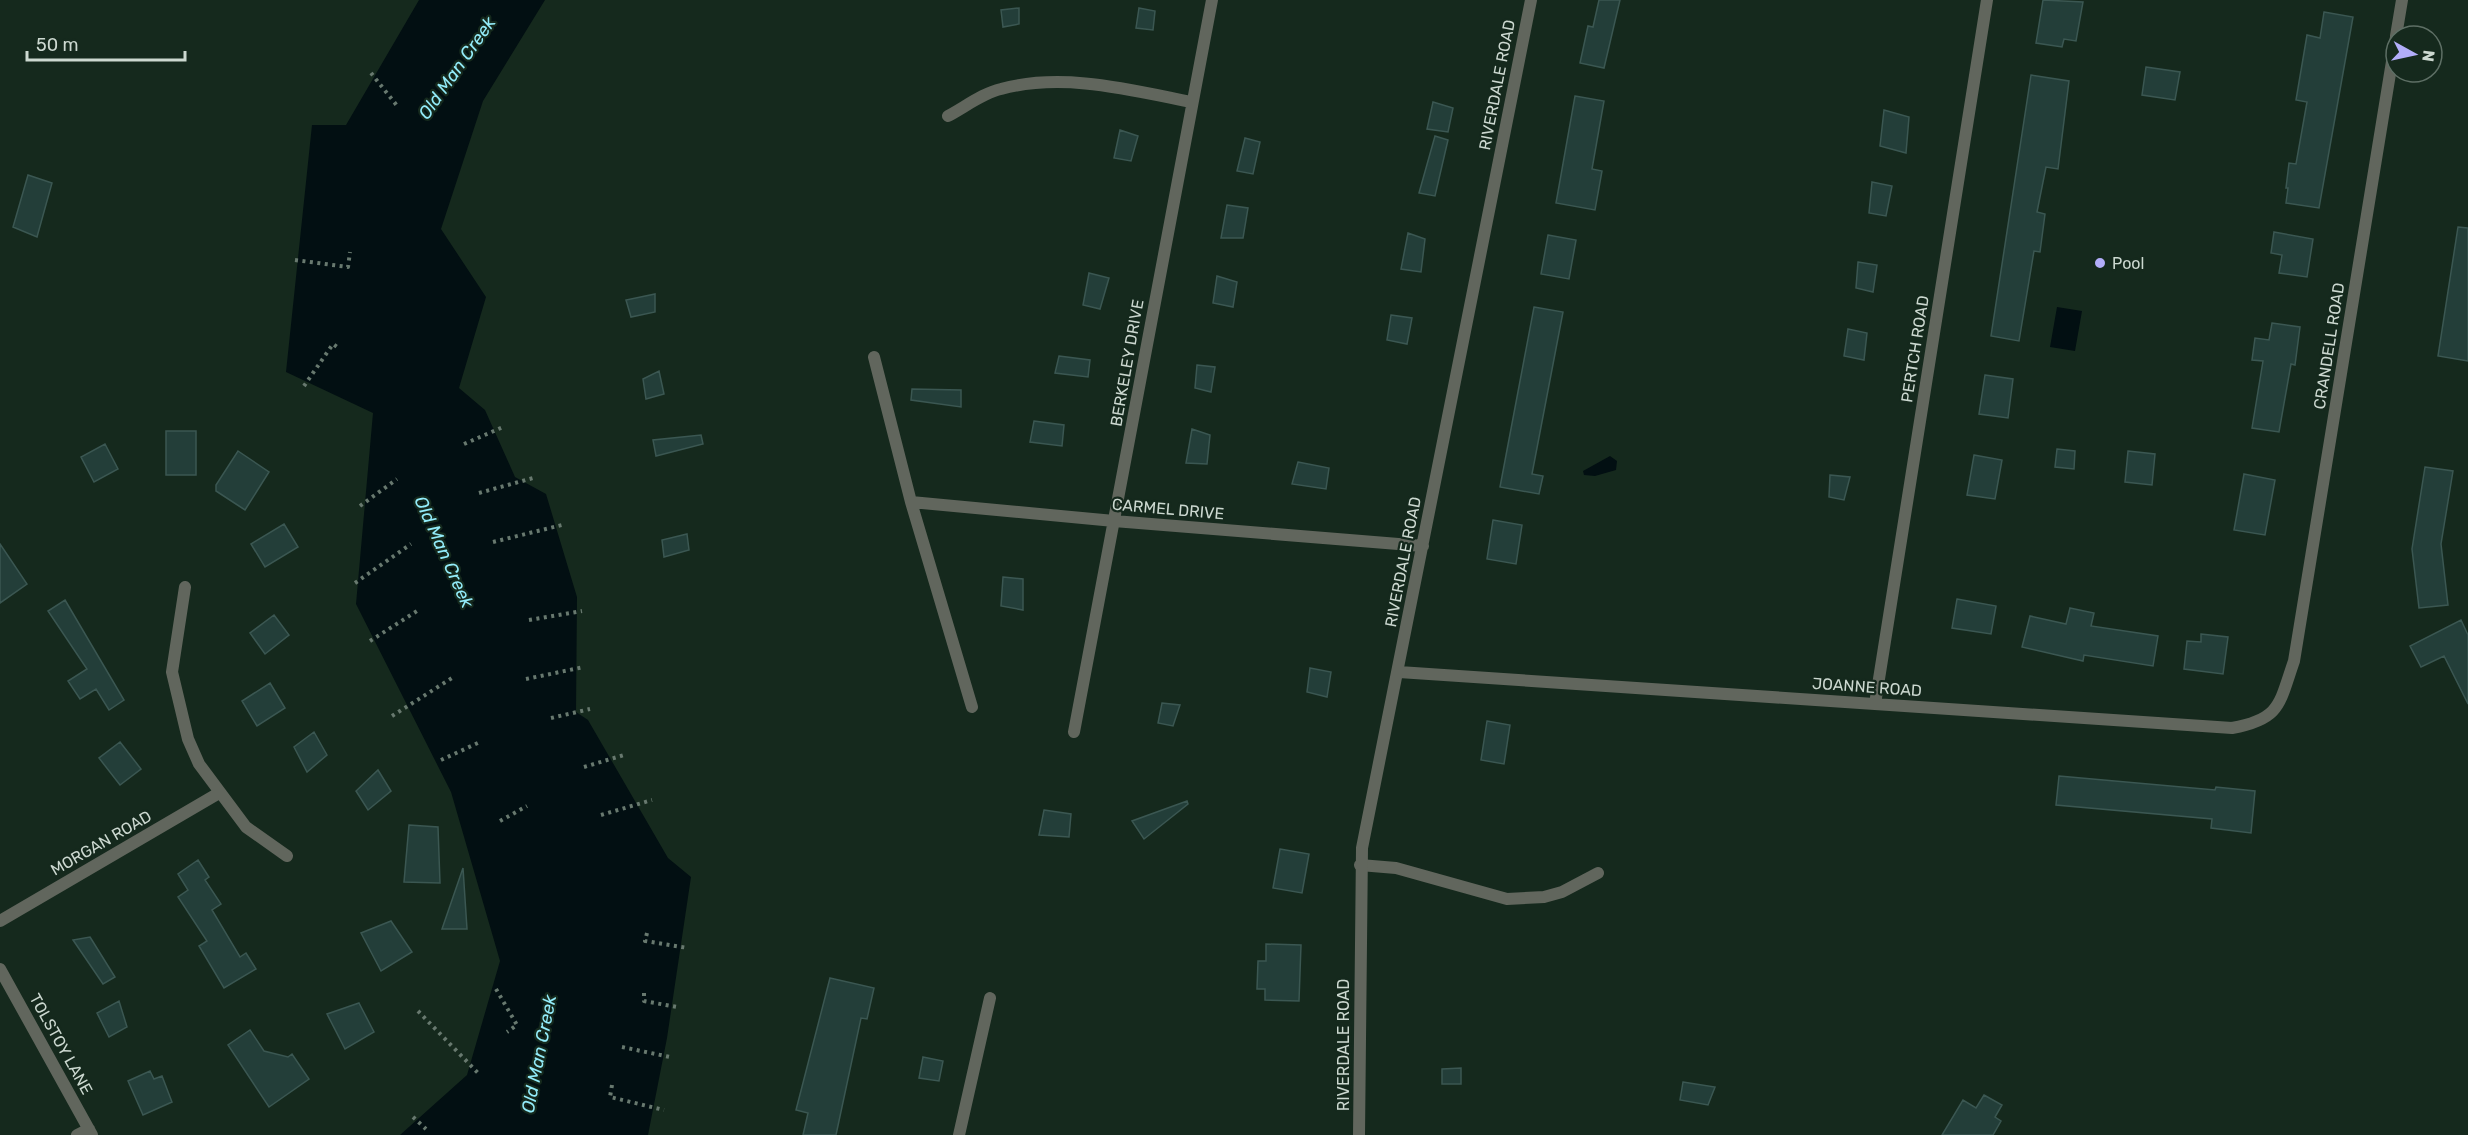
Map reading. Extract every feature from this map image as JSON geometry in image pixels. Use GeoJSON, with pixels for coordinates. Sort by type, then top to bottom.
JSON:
{"type":"FeatureCollection","features":[{"type":"Feature","properties":{"kind":"street","name":"BERKELEY DRIVE"},"geometry":{"type":"LineString","coordinates":[[1074,732],[1212,0]]}},
{"type":"Feature","properties":{"kind":"street","name":"RIVERDALE ROAD"},"geometry":{"type":"LineString","coordinates":[[1359,1135],[1360,865],[1531,0]]}},
{"type":"Feature","properties":{"kind":"street","name":"PERTCH ROAD"},"geometry":{"type":"LineString","coordinates":[[1875,704],[1987,0]]}},
{"type":"Feature","properties":{"kind":"street","name":"CRANDELL ROAD"},"geometry":{"type":"LineString","coordinates":[[2398,24],[2402,0]]}},
{"type":"Feature","properties":{"kind":"street"},"geometry":{"type":"LineString","coordinates":[[948,116],[1000,89],[1038,83],[1120,87],[1192,102]]}},
{"type":"Feature","properties":{"kind":"street","name":"CRANDELL ROAD"},"geometry":{"type":"LineString","coordinates":[[2294,661],[2388,84]]}},
{"type":"Feature","properties":{"kind":"street"},"geometry":{"type":"LineString","coordinates":[[874,357],[911,502],[972,707]]}},
{"type":"Feature","properties":{"kind":"street","name":"CARMEL DRIVE"},"geometry":{"type":"LineString","coordinates":[[911,502],[1423,546]]}},
{"type":"Feature","properties":{"kind":"street"},"geometry":{"type":"LineString","coordinates":[[185,587],[172,672],[188,739],[199,764],[246,827],[287,856]]}},
{"type":"Feature","properties":{"kind":"street","name":"JOANNE ROAD"},"geometry":{"type":"LineString","coordinates":[[1398,672],[2232,728],[2256,724],[2277,709],[2294,661]]}},
{"type":"Feature","properties":{"kind":"street","name":"MORGAN ROAD"},"geometry":{"type":"LineString","coordinates":[[0,921],[219,793]]}},
{"type":"Feature","properties":{"kind":"street"},"geometry":{"type":"LineString","coordinates":[[1360,865],[1396,868],[1507,899],[1544,897],[1562,892],[1598,873]]}},
{"type":"Feature","properties":{"kind":"street","name":"TOLSTOY LANE"},"geometry":{"type":"LineString","coordinates":[[0,969],[90,1132]]}},
{"type":"Feature","properties":{"kind":"street"},"geometry":{"type":"LineString","coordinates":[[959,1135],[990,998]]}},
{"type":"Feature","properties":{"kind":"street"},"geometry":{"type":"LineString","coordinates":[[77,1135],[90,1132]]}},
{"type":"Feature","properties":{"kind":"path"},"geometry":{"type":"LineString","coordinates":[[371,73],[398,107]]}},
{"type":"Feature","properties":{"kind":"path"},"geometry":{"type":"LineString","coordinates":[[295,260],[348,267],[350,252]]}},
{"type":"Feature","properties":{"kind":"path"},"geometry":{"type":"LineString","coordinates":[[304,386],[333,344],[340,349]]}},
{"type":"Feature","properties":{"kind":"path"},"geometry":{"type":"LineString","coordinates":[[464,444],[503,427]]}},
{"type":"Feature","properties":{"kind":"path"},"geometry":{"type":"LineString","coordinates":[[479,493],[533,478]]}},
{"type":"Feature","properties":{"kind":"path"},"geometry":{"type":"LineString","coordinates":[[360,506],[397,479]]}},
{"type":"Feature","properties":{"kind":"path"},"geometry":{"type":"LineString","coordinates":[[493,542],[562,525]]}},
{"type":"Feature","properties":{"kind":"path"},"geometry":{"type":"LineString","coordinates":[[355,583],[411,544]]}},
{"type":"Feature","properties":{"kind":"path"},"geometry":{"type":"LineString","coordinates":[[370,641],[417,611]]}},
{"type":"Feature","properties":{"kind":"path"},"geometry":{"type":"LineString","coordinates":[[529,620],[582,611]]}},
{"type":"Feature","properties":{"kind":"path"},"geometry":{"type":"LineString","coordinates":[[526,679],[584,667]]}},
{"type":"Feature","properties":{"kind":"path"},"geometry":{"type":"LineString","coordinates":[[392,717],[452,678]]}},
{"type":"Feature","properties":{"kind":"path"},"geometry":{"type":"LineString","coordinates":[[551,718],[590,709]]}},
{"type":"Feature","properties":{"kind":"path"},"geometry":{"type":"LineString","coordinates":[[441,760],[480,742]]}},
{"type":"Feature","properties":{"kind":"path"},"geometry":{"type":"LineString","coordinates":[[584,767],[624,755]]}},
{"type":"Feature","properties":{"kind":"path"},"geometry":{"type":"LineString","coordinates":[[601,815],[652,800]]}},
{"type":"Feature","properties":{"kind":"path"},"geometry":{"type":"LineString","coordinates":[[500,821],[527,806]]}},
{"type":"Feature","properties":{"kind":"path"},"geometry":{"type":"LineString","coordinates":[[647,933],[645,941],[688,948]]}},
{"type":"Feature","properties":{"kind":"path"},"geometry":{"type":"LineString","coordinates":[[496,989],[517,1024],[507,1032]]}},
{"type":"Feature","properties":{"kind":"path"},"geometry":{"type":"LineString","coordinates":[[644,993],[644,1001],[676,1007]]}},
{"type":"Feature","properties":{"kind":"path"},"geometry":{"type":"LineString","coordinates":[[418,1011],[478,1073]]}},
{"type":"Feature","properties":{"kind":"path"},"geometry":{"type":"LineString","coordinates":[[622,1047],[670,1057]]}},
{"type":"Feature","properties":{"kind":"path"},"geometry":{"type":"LineString","coordinates":[[612,1085],[610,1097],[664,1110]]}},
{"type":"Feature","properties":{"kind":"path"},"geometry":{"type":"LineString","coordinates":[[413,1117],[426,1129]]}},
{"type":"Feature","properties":{"kind":"water","name":"Old Man Creek"},"geometry":{"type":"Polygon","coordinates":[[[419,0],[545,0],[483,101],[441,229],[486,297],[459,388],[485,410],[515,477],[546,494],[577,597],[576,712],[588,720],[668,858],[691,877],[667,1038],[648,1135],[400,1135],[467,1075],[500,961],[451,792],[356,604],[373,413],[286,372],[312,125],[346,125],[419,0]]]}},
{"type":"Feature","properties":{"kind":"water"},"geometry":{"type":"Polygon","coordinates":[[[2057,307],[2082,311],[2075,351],[2050,347],[2057,307]]]}},
{"type":"Feature","properties":{"kind":"water"},"geometry":{"type":"Polygon","coordinates":[[[1610,456],[1617,461],[1616,470],[1595,476],[1584,475],[1583,471],[1610,456]]]}},
{"type":"Feature","properties":{"kind":"building"},"geometry":{"type":"Polygon","coordinates":[[[1599,0],[1620,0],[1604,68],[1580,63],[1588,26],[1593,27],[1599,0]]]}},
{"type":"Feature","properties":{"kind":"building"},"geometry":{"type":"Polygon","coordinates":[[[2043,0],[2083,2],[2076,41],[2064,39],[2062,47],[2036,43],[2043,0]]]}},
{"type":"Feature","properties":{"kind":"building"},"geometry":{"type":"Polygon","coordinates":[[[1019,8],[1019,24],[1003,27],[1001,10],[1019,8]]]}},
{"type":"Feature","properties":{"kind":"building"},"geometry":{"type":"Polygon","coordinates":[[[1139,8],[1155,11],[1153,30],[1136,28],[1139,8]]]}},
{"type":"Feature","properties":{"kind":"building"},"geometry":{"type":"Polygon","coordinates":[[[2324,12],[2353,17],[2319,208],[2286,203],[2288,188],[2286,188],[2289,163],[2296,164],[2307,102],[2296,100],[2307,35],[2320,38],[2324,12]]]}},
{"type":"Feature","properties":{"kind":"building"},"geometry":{"type":"Polygon","coordinates":[[[2146,67],[2180,72],[2175,100],[2142,95],[2146,67]]]}},
{"type":"Feature","properties":{"kind":"building"},"geometry":{"type":"Polygon","coordinates":[[[2031,75],[2069,81],[2058,169],[2046,167],[2037,212],[2045,214],[2040,252],[2034,251],[2019,341],[1991,336],[2031,75]]]}},
{"type":"Feature","properties":{"kind":"building"},"geometry":{"type":"Polygon","coordinates":[[[1575,96],[1604,101],[1592,169],[1602,171],[1595,210],[1556,203],[1575,96]]]}},
{"type":"Feature","properties":{"kind":"building"},"geometry":{"type":"Polygon","coordinates":[[[1433,102],[1453,108],[1448,132],[1427,129],[1433,102]]]}},
{"type":"Feature","properties":{"kind":"building"},"geometry":{"type":"Polygon","coordinates":[[[1884,110],[1909,117],[1906,153],[1880,146],[1884,110]]]}},
{"type":"Feature","properties":{"kind":"building"},"geometry":{"type":"Polygon","coordinates":[[[1120,130],[1138,136],[1131,161],[1114,158],[1120,130]]]}},
{"type":"Feature","properties":{"kind":"building"},"geometry":{"type":"Polygon","coordinates":[[[1435,136],[1448,140],[1435,196],[1419,193],[1435,136]]]}},
{"type":"Feature","properties":{"kind":"building"},"geometry":{"type":"Polygon","coordinates":[[[1245,138],[1260,142],[1253,174],[1237,171],[1245,138]]]}},
{"type":"Feature","properties":{"kind":"building"},"geometry":{"type":"Polygon","coordinates":[[[28,175],[52,183],[37,237],[13,227],[28,175]]]}},
{"type":"Feature","properties":{"kind":"building"},"geometry":{"type":"Polygon","coordinates":[[[1872,182],[1892,186],[1886,216],[1869,213],[1872,182]]]}},
{"type":"Feature","properties":{"kind":"building"},"geometry":{"type":"Polygon","coordinates":[[[1227,205],[1248,208],[1243,238],[1221,238],[1227,205]]]}},
{"type":"Feature","properties":{"kind":"building"},"geometry":{"type":"Polygon","coordinates":[[[2458,227],[2468,228],[2468,361],[2438,356],[2458,227]]]}},
{"type":"Feature","properties":{"kind":"building"},"geometry":{"type":"Polygon","coordinates":[[[2274,232],[2313,239],[2307,277],[2279,273],[2282,255],[2271,253],[2274,232]]]}},
{"type":"Feature","properties":{"kind":"building"},"geometry":{"type":"Polygon","coordinates":[[[1408,233],[1425,239],[1421,272],[1401,269],[1408,233]]]}},
{"type":"Feature","properties":{"kind":"building"},"geometry":{"type":"Polygon","coordinates":[[[1548,235],[1576,240],[1569,279],[1541,274],[1548,235]]]}},
{"type":"Feature","properties":{"kind":"building"},"geometry":{"type":"Polygon","coordinates":[[[1858,262],[1877,265],[1873,292],[1856,288],[1858,262]]]}},
{"type":"Feature","properties":{"kind":"building"},"geometry":{"type":"Polygon","coordinates":[[[1089,273],[1109,278],[1100,309],[1083,305],[1089,273]]]}},
{"type":"Feature","properties":{"kind":"building"},"geometry":{"type":"Polygon","coordinates":[[[1217,276],[1237,282],[1233,307],[1213,303],[1217,276]]]}},
{"type":"Feature","properties":{"kind":"building"},"geometry":{"type":"Polygon","coordinates":[[[655,294],[655,312],[631,317],[626,300],[655,294]]]}},
{"type":"Feature","properties":{"kind":"building"},"geometry":{"type":"Polygon","coordinates":[[[1534,307],[1563,312],[1532,474],[1543,476],[1539,494],[1500,487],[1534,307]]]}},
{"type":"Feature","properties":{"kind":"building"},"geometry":{"type":"Polygon","coordinates":[[[1391,315],[1412,318],[1407,344],[1387,340],[1391,315]]]}},
{"type":"Feature","properties":{"kind":"building"},"geometry":{"type":"Polygon","coordinates":[[[2272,323],[2300,327],[2295,365],[2291,364],[2279,432],[2252,428],[2263,361],[2252,360],[2255,338],[2269,340],[2272,323]]]}},
{"type":"Feature","properties":{"kind":"building"},"geometry":{"type":"Polygon","coordinates":[[[1848,329],[1867,333],[1864,360],[1844,356],[1848,329]]]}},
{"type":"Feature","properties":{"kind":"building"},"geometry":{"type":"Polygon","coordinates":[[[1059,356],[1090,360],[1088,377],[1055,373],[1059,356]]]}},
{"type":"Feature","properties":{"kind":"building"},"geometry":{"type":"Polygon","coordinates":[[[1197,365],[1215,367],[1211,392],[1195,388],[1197,365]]]}},
{"type":"Feature","properties":{"kind":"building"},"geometry":{"type":"Polygon","coordinates":[[[659,371],[664,394],[646,399],[643,379],[659,371]]]}},
{"type":"Feature","properties":{"kind":"building"},"geometry":{"type":"Polygon","coordinates":[[[1985,375],[2013,379],[2008,418],[1979,414],[1985,375]]]}},
{"type":"Feature","properties":{"kind":"building"},"geometry":{"type":"Polygon","coordinates":[[[912,389],[961,390],[961,407],[911,400],[912,389]]]}},
{"type":"Feature","properties":{"kind":"building"},"geometry":{"type":"Polygon","coordinates":[[[1034,421],[1064,425],[1062,446],[1030,442],[1034,421]]]}},
{"type":"Feature","properties":{"kind":"building"},"geometry":{"type":"Polygon","coordinates":[[[1192,429],[1210,435],[1207,464],[1186,463],[1192,429]]]}},
{"type":"Feature","properties":{"kind":"building"},"geometry":{"type":"Polygon","coordinates":[[[166,431],[196,431],[196,475],[166,475],[166,431]]]}},
{"type":"Feature","properties":{"kind":"building"},"geometry":{"type":"Polygon","coordinates":[[[701,435],[703,444],[656,456],[653,440],[701,435]]]}},
{"type":"Feature","properties":{"kind":"building"},"geometry":{"type":"Polygon","coordinates":[[[105,444],[118,469],[94,482],[81,457],[105,444]]]}},
{"type":"Feature","properties":{"kind":"building"},"geometry":{"type":"Polygon","coordinates":[[[2057,449],[2075,451],[2074,469],[2055,467],[2057,449]]]}},
{"type":"Feature","properties":{"kind":"building"},"geometry":{"type":"Polygon","coordinates":[[[238,451],[269,472],[245,510],[216,491],[216,485],[238,451]]]}},
{"type":"Feature","properties":{"kind":"building"},"geometry":{"type":"Polygon","coordinates":[[[2128,451],[2155,454],[2152,485],[2125,482],[2128,451]]]}},
{"type":"Feature","properties":{"kind":"building"},"geometry":{"type":"Polygon","coordinates":[[[1974,455],[2002,460],[1995,499],[1967,495],[1974,455]]]}},
{"type":"Feature","properties":{"kind":"building"},"geometry":{"type":"Polygon","coordinates":[[[1298,462],[1329,468],[1326,489],[1292,484],[1298,462]]]}},
{"type":"Feature","properties":{"kind":"building"},"geometry":{"type":"Polygon","coordinates":[[[2425,467],[2453,471],[2441,544],[2448,605],[2419,608],[2412,549],[2425,467]]]}},
{"type":"Feature","properties":{"kind":"building"},"geometry":{"type":"Polygon","coordinates":[[[2244,474],[2275,480],[2265,535],[2234,530],[2244,474]]]}},
{"type":"Feature","properties":{"kind":"building"},"geometry":{"type":"Polygon","coordinates":[[[1830,475],[1850,477],[1844,500],[1829,497],[1830,475]]]}},
{"type":"Feature","properties":{"kind":"building"},"geometry":{"type":"Polygon","coordinates":[[[1493,520],[1522,525],[1516,564],[1487,559],[1493,520]]]}},
{"type":"Feature","properties":{"kind":"building"},"geometry":{"type":"Polygon","coordinates":[[[284,524],[298,547],[265,567],[251,544],[284,524]]]}},
{"type":"Feature","properties":{"kind":"building"},"geometry":{"type":"Polygon","coordinates":[[[687,534],[689,550],[664,557],[662,540],[687,534]]]}},
{"type":"Feature","properties":{"kind":"building"},"geometry":{"type":"Polygon","coordinates":[[[0,544],[27,584],[0,603],[0,544]]]}},
{"type":"Feature","properties":{"kind":"building"},"geometry":{"type":"Polygon","coordinates":[[[1003,577],[1023,579],[1023,610],[1001,606],[1003,577]]]}},
{"type":"Feature","properties":{"kind":"building"},"geometry":{"type":"Polygon","coordinates":[[[1957,599],[1996,606],[1991,634],[1952,628],[1957,599]]]}},
{"type":"Feature","properties":{"kind":"building"},"geometry":{"type":"Polygon","coordinates":[[[65,600],[124,700],[109,710],[96,689],[80,699],[68,681],[87,669],[48,611],[65,600]]]}},
{"type":"Feature","properties":{"kind":"building"},"geometry":{"type":"Polygon","coordinates":[[[2070,608],[2094,613],[2091,626],[2158,636],[2153,666],[2084,655],[2083,661],[2022,647],[2030,616],[2066,624],[2070,608]]]}},
{"type":"Feature","properties":{"kind":"building"},"geometry":{"type":"Polygon","coordinates":[[[274,615],[289,635],[265,654],[250,633],[274,615]]]}},
{"type":"Feature","properties":{"kind":"building"},"geometry":{"type":"Polygon","coordinates":[[[2461,620],[2468,635],[2468,704],[2444,656],[2421,667],[2410,646],[2461,620]]]}},
{"type":"Feature","properties":{"kind":"building"},"geometry":{"type":"Polygon","coordinates":[[[2201,634],[2228,637],[2223,674],[2184,669],[2187,641],[2201,642],[2201,634]]]}},
{"type":"Feature","properties":{"kind":"building"},"geometry":{"type":"Polygon","coordinates":[[[1310,668],[1331,672],[1327,697],[1307,692],[1310,668]]]}},
{"type":"Feature","properties":{"kind":"building"},"geometry":{"type":"Polygon","coordinates":[[[270,683],[285,708],[257,726],[242,701],[270,683]]]}},
{"type":"Feature","properties":{"kind":"building"},"geometry":{"type":"Polygon","coordinates":[[[1162,703],[1180,705],[1173,726],[1158,723],[1162,703]]]}},
{"type":"Feature","properties":{"kind":"building"},"geometry":{"type":"Polygon","coordinates":[[[1487,721],[1510,725],[1504,764],[1481,760],[1487,721]]]}},
{"type":"Feature","properties":{"kind":"building"},"geometry":{"type":"Polygon","coordinates":[[[314,732],[327,755],[307,772],[294,747],[314,732]]]}},
{"type":"Feature","properties":{"kind":"building"},"geometry":{"type":"Polygon","coordinates":[[[120,742],[141,769],[120,785],[99,758],[120,742]]]}},
{"type":"Feature","properties":{"kind":"building"},"geometry":{"type":"Polygon","coordinates":[[[378,770],[391,791],[368,810],[356,791],[378,770]]]}},
{"type":"Feature","properties":{"kind":"building"},"geometry":{"type":"Polygon","coordinates":[[[2059,776],[2215,790],[2216,787],[2255,791],[2251,833],[2211,828],[2212,819],[2056,805],[2059,776]]]}},
{"type":"Feature","properties":{"kind":"building"},"geometry":{"type":"Polygon","coordinates":[[[1187,801],[1188,804],[1144,839],[1132,821],[1187,801]]]}},
{"type":"Feature","properties":{"kind":"building"},"geometry":{"type":"Polygon","coordinates":[[[1044,810],[1071,814],[1069,837],[1039,835],[1044,810]]]}},
{"type":"Feature","properties":{"kind":"building"},"geometry":{"type":"Polygon","coordinates":[[[409,825],[438,827],[440,883],[404,882],[409,825]]]}},
{"type":"Feature","properties":{"kind":"building"},"geometry":{"type":"Polygon","coordinates":[[[1280,849],[1309,854],[1302,893],[1273,888],[1280,849]]]}},
{"type":"Feature","properties":{"kind":"building"},"geometry":{"type":"Polygon","coordinates":[[[198,860],[209,877],[205,880],[221,904],[212,910],[240,957],[246,953],[256,969],[224,988],[199,946],[207,941],[178,897],[188,890],[178,874],[198,860]]]}},
{"type":"Feature","properties":{"kind":"building"},"geometry":{"type":"Polygon","coordinates":[[[463,868],[467,929],[442,929],[463,868]]]}},
{"type":"Feature","properties":{"kind":"building"},"geometry":{"type":"Polygon","coordinates":[[[391,921],[412,952],[381,971],[361,933],[391,921]]]}},
{"type":"Feature","properties":{"kind":"building"},"geometry":{"type":"Polygon","coordinates":[[[90,937],[115,977],[103,984],[73,940],[90,937]]]}},
{"type":"Feature","properties":{"kind":"building"},"geometry":{"type":"Polygon","coordinates":[[[1266,944],[1301,945],[1299,1001],[1265,1000],[1265,989],[1257,989],[1258,961],[1266,961],[1266,944]]]}},
{"type":"Feature","properties":{"kind":"building"},"geometry":{"type":"Polygon","coordinates":[[[830,978],[874,988],[867,1019],[861,1018],[836,1135],[803,1135],[808,1113],[796,1110],[830,978]]]}},
{"type":"Feature","properties":{"kind":"building"},"geometry":{"type":"Polygon","coordinates":[[[119,1001],[127,1027],[109,1037],[97,1013],[119,1001]]]}},
{"type":"Feature","properties":{"kind":"building"},"geometry":{"type":"Polygon","coordinates":[[[359,1003],[374,1032],[345,1049],[327,1014],[359,1003]]]}},
{"type":"Feature","properties":{"kind":"building"},"geometry":{"type":"Polygon","coordinates":[[[250,1030],[264,1051],[288,1057],[292,1054],[309,1079],[269,1107],[228,1045],[250,1030]]]}},
{"type":"Feature","properties":{"kind":"building"},"geometry":{"type":"Polygon","coordinates":[[[923,1057],[943,1061],[939,1081],[919,1078],[923,1057]]]}},
{"type":"Feature","properties":{"kind":"building"},"geometry":{"type":"Polygon","coordinates":[[[1461,1068],[1461,1084],[1442,1084],[1442,1069],[1461,1068]]]}},
{"type":"Feature","properties":{"kind":"building"},"geometry":{"type":"Polygon","coordinates":[[[150,1071],[154,1079],[162,1076],[172,1102],[143,1115],[128,1081],[150,1071]]]}},
{"type":"Feature","properties":{"kind":"building"},"geometry":{"type":"Polygon","coordinates":[[[1683,1082],[1715,1087],[1708,1105],[1680,1100],[1683,1082]]]}},
{"type":"Feature","properties":{"kind":"building"},"geometry":{"type":"Polygon","coordinates":[[[1984,1095],[2002,1105],[1995,1117],[2001,1121],[1993,1135],[1942,1135],[1963,1100],[1976,1108],[1984,1095]]]}},
{"type":"Feature","properties":{"kind":"place","name":"Pool"},"geometry":{"type":"Point","coordinates":[2100,263]}}]}
